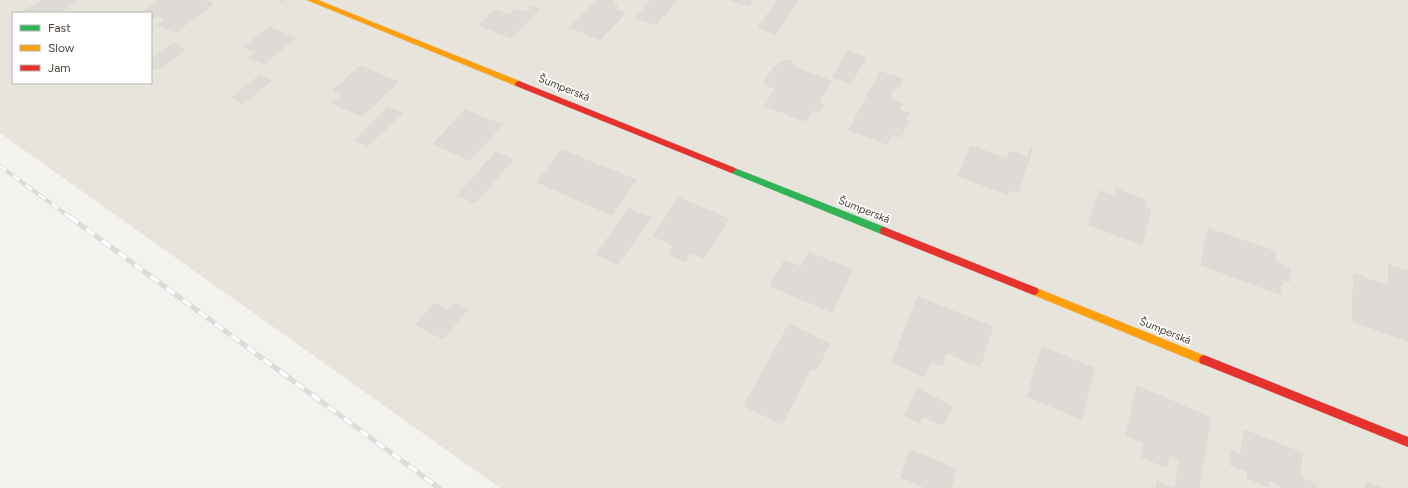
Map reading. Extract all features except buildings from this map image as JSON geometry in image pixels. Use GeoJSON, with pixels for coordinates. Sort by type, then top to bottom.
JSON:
{"type":"FeatureCollection","features":[{"type":"Feature","properties":{"kind":"street","name":"Šumperská"},"geometry":{"type":"LineString","coordinates":[[311,0],[1408,442]]}},
{"type":"Feature","properties":{"kind":"shaded area"},"geometry":{"type":"Polygon","coordinates":[[[0,0],[1408,0],[1408,488],[500,488],[0,133],[0,0]]]}},
{"type":"Feature","properties":{"kind":"railway"},"geometry":{"type":"LineString","coordinates":[[0,166],[71,218]]}},
{"type":"Feature","properties":{"kind":"railway"},"geometry":{"type":"LineString","coordinates":[[70,217],[439,488]]}},
{"type":"Feature","properties":{"kind":"traffic: fast"},"geometry":{"type":"LineString","coordinates":[[732,170],[884,231]]}},
{"type":"Feature","properties":{"kind":"traffic: slow"},"geometry":{"type":"LineString","coordinates":[[311,0],[519,84]]}},
{"type":"Feature","properties":{"kind":"traffic: slow"},"geometry":{"type":"LineString","coordinates":[[1034,291],[1204,360]]}},
{"type":"Feature","properties":{"kind":"traffic: jam"},"geometry":{"type":"LineString","coordinates":[[519,84],[732,170]]}},
{"type":"Feature","properties":{"kind":"traffic: jam"},"geometry":{"type":"LineString","coordinates":[[884,231],[1034,291]]}},
{"type":"Feature","properties":{"kind":"traffic: jam"},"geometry":{"type":"LineString","coordinates":[[1204,360],[1408,442]]}}]}
